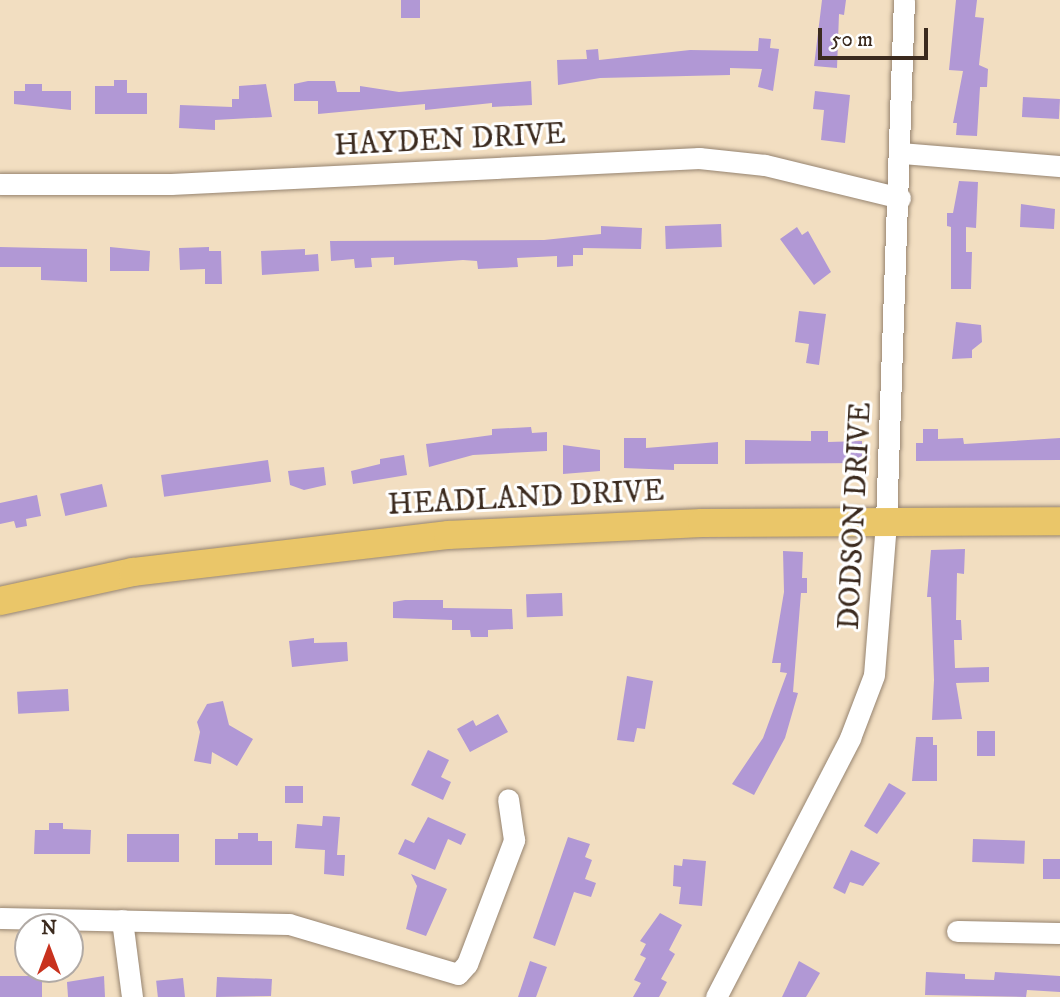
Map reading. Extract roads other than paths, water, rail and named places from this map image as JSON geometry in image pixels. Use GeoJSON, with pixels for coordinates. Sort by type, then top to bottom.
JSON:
{"type":"FeatureCollection","features":[{"type":"Feature","properties":{"kind":"main road","name":"HEADLAND DRIVE"},"geometry":{"type":"LineString","coordinates":[[0,601],[133,572],[434,536],[702,523],[1060,521]]}},
{"type":"Feature","properties":{"kind":"street","name":"DODSON DRIVE"},"geometry":{"type":"LineString","coordinates":[[716,997],[863,708],[880,642],[900,198],[905,0]]}},
{"type":"Feature","properties":{"kind":"street"},"geometry":{"type":"LineString","coordinates":[[901,153],[1060,166]]}},
{"type":"Feature","properties":{"kind":"street","name":"HAYDEN DRIVE"},"geometry":{"type":"LineString","coordinates":[[0,184],[171,184],[699,158],[765,165],[900,198]]}},
{"type":"Feature","properties":{"kind":"street"},"geometry":{"type":"LineString","coordinates":[[0,918],[289,924],[458,974],[467,964],[514,840],[508,799]]}},
{"type":"Feature","properties":{"kind":"street"},"geometry":{"type":"LineString","coordinates":[[121,920],[132,997]]}},
{"type":"Feature","properties":{"kind":"street"},"geometry":{"type":"LineString","coordinates":[[957,931],[1060,933]]}}]}
